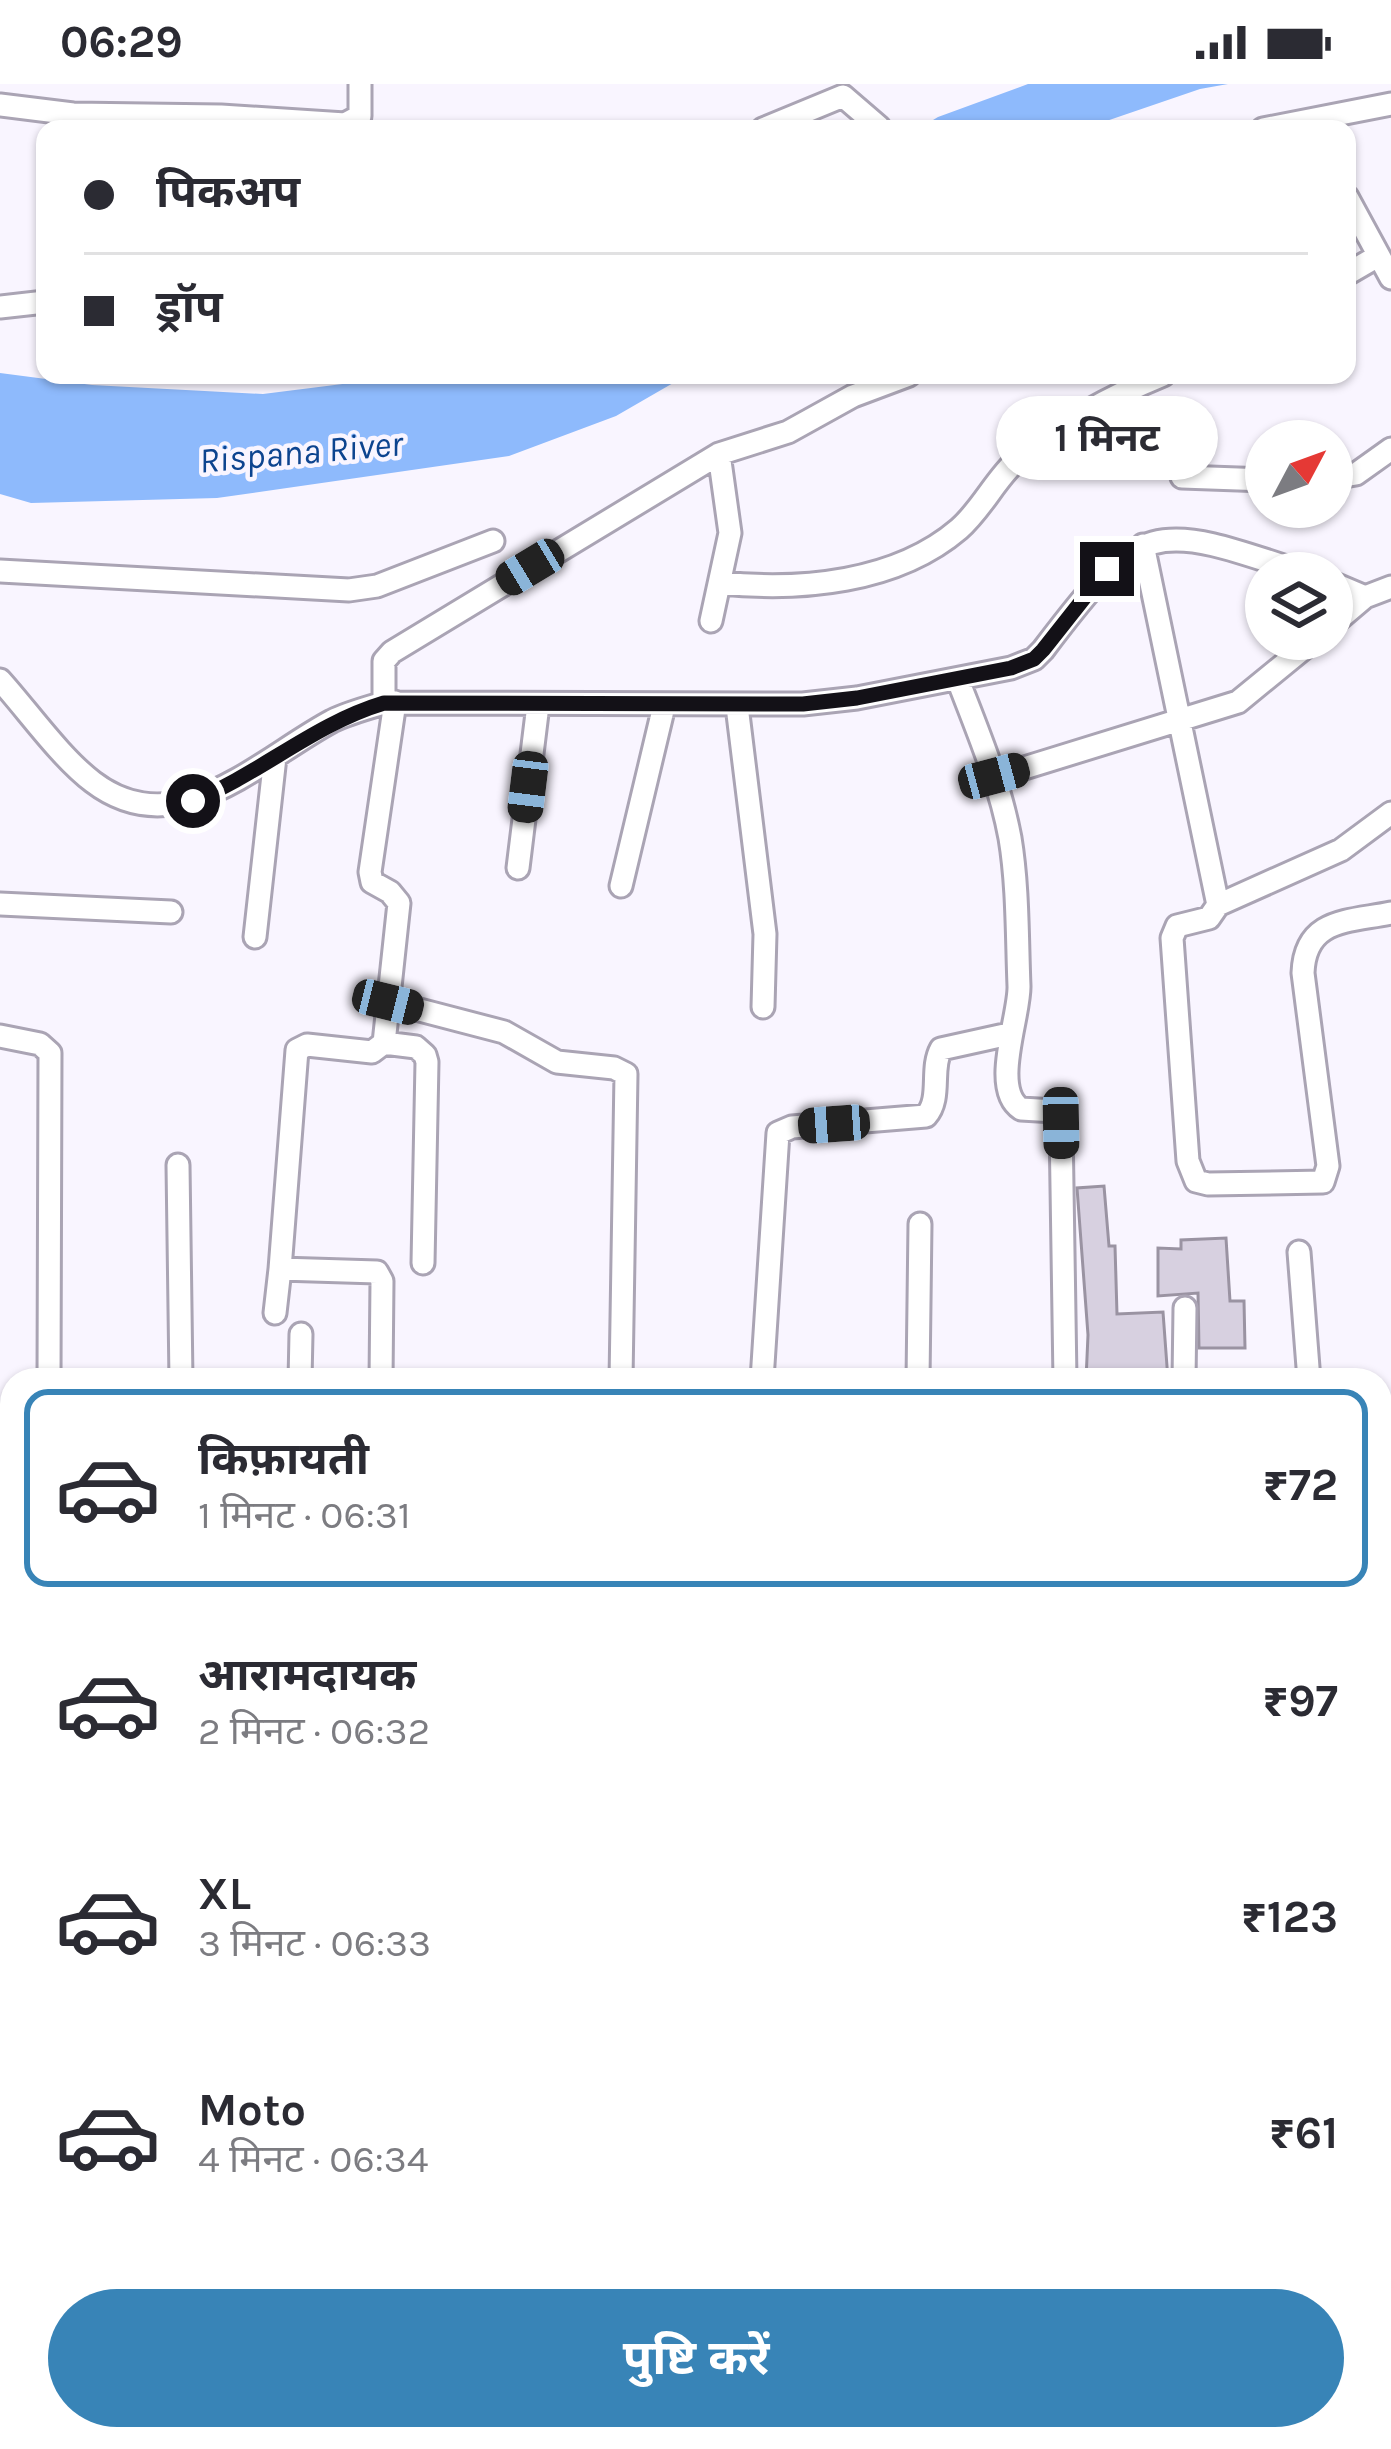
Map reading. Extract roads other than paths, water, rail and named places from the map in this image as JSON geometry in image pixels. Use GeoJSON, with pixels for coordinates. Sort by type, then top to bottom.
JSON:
{"type":"FeatureCollection","features":[{"type":"Feature","properties":{"kind":"street"},"geometry":{"type":"LineString","coordinates":[[359,120],[360,84]]}},
{"type":"Feature","properties":{"kind":"street"},"geometry":{"type":"LineString","coordinates":[[786,120],[843,96],[870,120]]}},
{"type":"Feature","properties":{"kind":"street"},"geometry":{"type":"LineString","coordinates":[[0,104],[157,120]]}},
{"type":"Feature","properties":{"kind":"street"},"geometry":{"type":"LineString","coordinates":[[1325,120],[1391,104]]}},
{"type":"Feature","properties":{"kind":"street"},"geometry":{"type":"LineString","coordinates":[[1356,213],[1391,278]]}},
{"type":"Feature","properties":{"kind":"street"},"geometry":{"type":"LineString","coordinates":[[1356,269],[1378,256]]}},
{"type":"Feature","properties":{"kind":"street"},"geometry":{"type":"LineString","coordinates":[[0,307],[36,303]]}},
{"type":"Feature","properties":{"kind":"street"},"geometry":{"type":"LineString","coordinates":[[384,1043],[399,903],[372,882],[370,872],[389,703],[384,661],[718,454],[788,432],[886,384]]}},
{"type":"Feature","properties":{"kind":"street"},"geometry":{"type":"LineString","coordinates":[[721,584],[765,588],[819,584],[884,569],[921,554],[972,516],[1022,455],[1107,400],[1142,384]]}},
{"type":"Feature","properties":{"kind":"street"},"geometry":{"type":"LineString","coordinates":[[1353,474],[1391,449]]}},
{"type":"Feature","properties":{"kind":"street"},"geometry":{"type":"LineString","coordinates":[[711,621],[730,533],[718,454]]}},
{"type":"Feature","properties":{"kind":"street"},"geometry":{"type":"LineString","coordinates":[[1182,477],[1245,479]]}},
{"type":"Feature","properties":{"kind":"street"},"geometry":{"type":"LineString","coordinates":[[0,680],[89,780],[111,794],[166,805],[193,801],[228,787],[334,720],[389,703],[736,706],[833,701],[958,680],[1034,659],[1107,569],[1143,545],[1162,539],[1214,543],[1245,553]]}},
{"type":"Feature","properties":{"kind":"street"},"geometry":{"type":"LineString","coordinates":[[0,571],[349,590],[377,586],[493,541]]}},
{"type":"Feature","properties":{"kind":"street"},"geometry":{"type":"LineString","coordinates":[[1143,545],[1218,905]]}},
{"type":"Feature","properties":{"kind":"street"},"geometry":{"type":"LineString","coordinates":[[1353,607],[1391,586]]}},
{"type":"Feature","properties":{"kind":"street"},"geometry":{"type":"LineString","coordinates":[[1353,592],[1365,597]]}},
{"type":"Feature","properties":{"kind":"street"},"geometry":{"type":"LineString","coordinates":[[994,776],[1238,702],[1289,660]]}},
{"type":"Feature","properties":{"kind":"street"},"geometry":{"type":"LineString","coordinates":[[958,680],[994,776],[1012,858],[1019,994],[1009,1034],[1011,1101],[1021,1109],[1054,1111],[1061,1123],[1065,1368]]}},
{"type":"Feature","properties":{"kind":"street"},"geometry":{"type":"LineString","coordinates":[[518,868],[538,705]]}},
{"type":"Feature","properties":{"kind":"street"},"geometry":{"type":"LineString","coordinates":[[621,886],[664,706]]}},
{"type":"Feature","properties":{"kind":"street"},"geometry":{"type":"LineString","coordinates":[[736,706],[765,934],[763,1007]]}},
{"type":"Feature","properties":{"kind":"street"},"geometry":{"type":"LineString","coordinates":[[255,937],[275,758]]}},
{"type":"Feature","properties":{"kind":"street"},"geometry":{"type":"LineString","coordinates":[[1391,813],[1341,850],[1218,905],[1209,918],[1178,926],[1172,938],[1190,1172],[1196,1181],[1323,1182],[1328,1166],[1304,953],[1315,934],[1330,926],[1391,913]]}},
{"type":"Feature","properties":{"kind":"street"},"geometry":{"type":"LineString","coordinates":[[0,904],[171,912]]}},
{"type":"Feature","properties":{"kind":"street"},"geometry":{"type":"LineString","coordinates":[[388,1002],[504,1032],[556,1062],[626,1073],[621,1368]]}},
{"type":"Feature","properties":{"kind":"street"},"geometry":{"type":"LineString","coordinates":[[763,1368],[778,1133],[792,1126],[926,1116],[934,1106],[936,1060],[941,1049],[1009,1034]]}},
{"type":"Feature","properties":{"kind":"street"},"geometry":{"type":"LineString","coordinates":[[0,1036],[40,1044],[50,1053],[50,1368]]}},
{"type":"Feature","properties":{"kind":"street"},"geometry":{"type":"LineString","coordinates":[[275,1313],[297,1050],[307,1045],[372,1052],[384,1043],[416,1047],[425,1055],[423,1263]]}},
{"type":"Feature","properties":{"kind":"street"},"geometry":{"type":"LineString","coordinates":[[178,1165],[181,1368]]}},
{"type":"Feature","properties":{"kind":"street"},"geometry":{"type":"LineString","coordinates":[[918,1368],[920,1224]]}},
{"type":"Feature","properties":{"kind":"street"},"geometry":{"type":"LineString","coordinates":[[1299,1252],[1308,1368]]}},
{"type":"Feature","properties":{"kind":"street"},"geometry":{"type":"LineString","coordinates":[[280,1269],[371,1271],[380,1276],[381,1368]]}},
{"type":"Feature","properties":{"kind":"street"},"geometry":{"type":"LineString","coordinates":[[1184,1368],[1185,1308]]}},
{"type":"Feature","properties":{"kind":"street"},"geometry":{"type":"LineString","coordinates":[[300,1368],[301,1334]]}},
{"type":"Feature","properties":{"kind":"water"},"geometry":{"type":"Polygon","coordinates":[[[1028,84],[1228,84],[1109,120],[933,120],[1028,84]]]}},
{"type":"Feature","properties":{"kind":"water","name":"Rispana River"},"geometry":{"type":"Polygon","coordinates":[[[0,373],[36,378],[36,384],[263,394],[342,384],[671,384],[616,416],[509,456],[217,498],[31,503],[0,494],[0,373]]]}}]}
